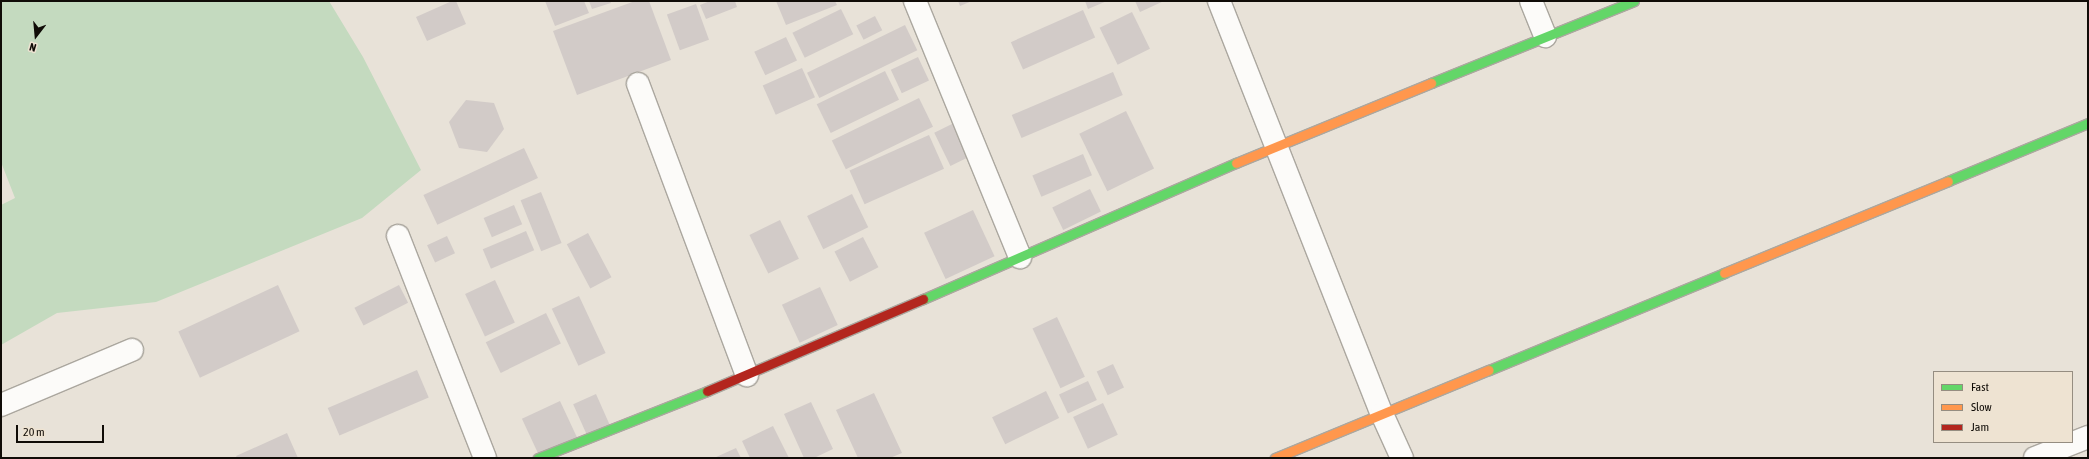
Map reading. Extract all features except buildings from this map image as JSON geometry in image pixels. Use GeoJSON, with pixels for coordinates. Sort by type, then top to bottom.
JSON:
{"type":"FeatureCollection","features":[{"type":"Feature","properties":{"kind":"street"},"geometry":{"type":"LineString","coordinates":[[915,1],[1020,257]]}},
{"type":"Feature","properties":{"kind":"street"},"geometry":{"type":"LineString","coordinates":[[1218,1],[1382,414],[1402,458]]}},
{"type":"Feature","properties":{"kind":"street"},"geometry":{"type":"LineString","coordinates":[[1530,1],[1545,36]]}},
{"type":"Feature","properties":{"kind":"street"},"geometry":{"type":"LineString","coordinates":[[538,458],[747,375],[1275,146],[1634,1]]}},
{"type":"Feature","properties":{"kind":"street"},"geometry":{"type":"LineString","coordinates":[[638,84],[747,375]]}},
{"type":"Feature","properties":{"kind":"street"},"geometry":{"type":"LineString","coordinates":[[1275,458],[2088,123]]}},
{"type":"Feature","properties":{"kind":"street"},"geometry":{"type":"LineString","coordinates":[[398,236],[485,458]]}},
{"type":"Feature","properties":{"kind":"street"},"geometry":{"type":"LineString","coordinates":[[1,405],[132,350]]}},
{"type":"Feature","properties":{"kind":"street"},"geometry":{"type":"LineString","coordinates":[[2073,443],[2088,437]]}},
{"type":"Feature","properties":{"kind":"street"},"geometry":{"type":"LineString","coordinates":[[2035,458],[2073,443]]}},
{"type":"Feature","properties":{"kind":"green space"},"geometry":{"type":"Polygon","coordinates":[[[1,1],[329,1],[363,57],[421,170],[362,218],[156,302],[57,313],[1,345],[1,205],[15,198],[1,162],[1,1]]]}},
{"type":"Feature","properties":{"kind":"traffic: fast"},"geometry":{"type":"LineString","coordinates":[[1431,83],[1634,1]]}},
{"type":"Feature","properties":{"kind":"traffic: fast"},"geometry":{"type":"LineString","coordinates":[[1948,181],[2088,123]]}},
{"type":"Feature","properties":{"kind":"traffic: fast"},"geometry":{"type":"LineString","coordinates":[[923,299],[1236,163]]}},
{"type":"Feature","properties":{"kind":"traffic: fast"},"geometry":{"type":"LineString","coordinates":[[1489,370],[1724,273]]}},
{"type":"Feature","properties":{"kind":"traffic: fast"},"geometry":{"type":"LineString","coordinates":[[538,458],[707,391]]}},
{"type":"Feature","properties":{"kind":"traffic: slow"},"geometry":{"type":"LineString","coordinates":[[1236,163],[1431,83]]}},
{"type":"Feature","properties":{"kind":"traffic: slow"},"geometry":{"type":"LineString","coordinates":[[1724,273],[1948,181]]}},
{"type":"Feature","properties":{"kind":"traffic: slow"},"geometry":{"type":"LineString","coordinates":[[1275,458],[1489,370]]}},
{"type":"Feature","properties":{"kind":"traffic: jam"},"geometry":{"type":"LineString","coordinates":[[707,391],[923,299]]}}]}
